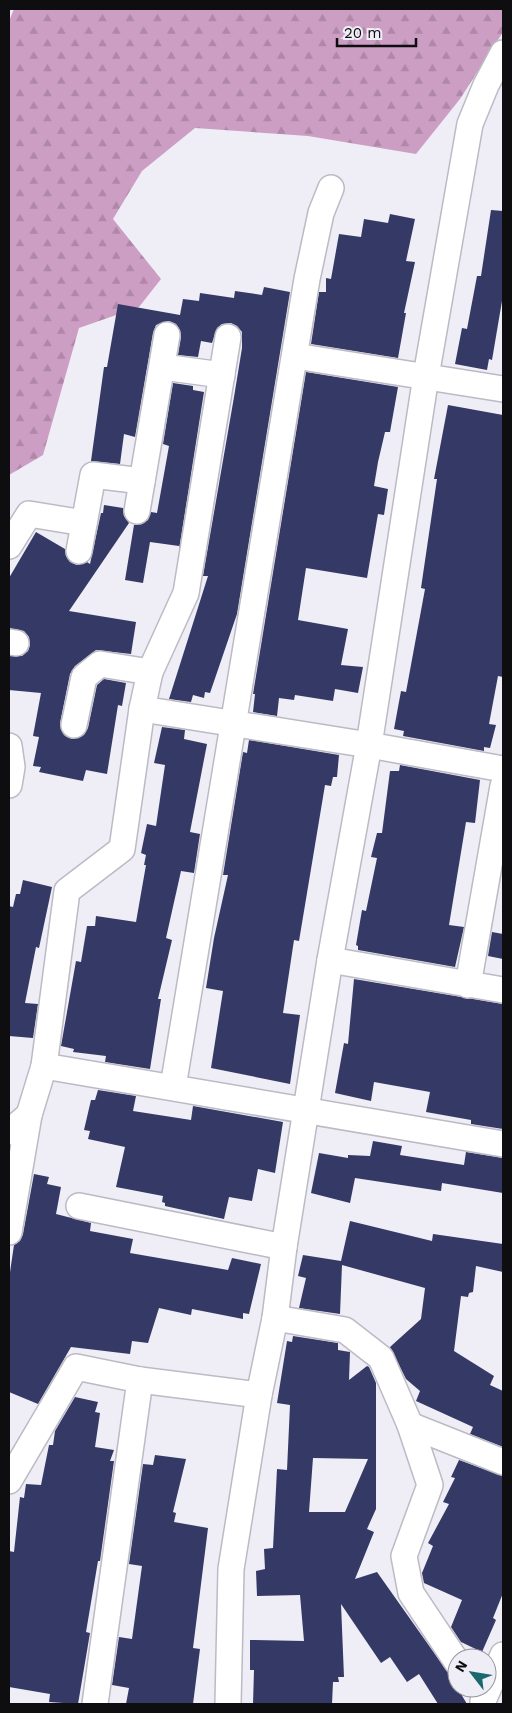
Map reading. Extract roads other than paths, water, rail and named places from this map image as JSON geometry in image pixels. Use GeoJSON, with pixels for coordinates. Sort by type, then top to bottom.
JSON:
{"type":"FeatureCollection","features":[{"type":"Feature","properties":{"kind":"street"},"geometry":{"type":"LineString","coordinates":[[228,1704],[231,1568],[259,1395],[275,1318],[284,1246],[330,960],[370,745],[426,376],[470,124],[486,85],[503,53]]}},
{"type":"Feature","properties":{"kind":"street"},"geometry":{"type":"LineString","coordinates":[[173,1087],[307,279],[319,222],[331,188]]}},
{"type":"Feature","properties":{"kind":"street"},"geometry":{"type":"LineString","coordinates":[[137,511],[167,335]]}},
{"type":"Feature","properties":{"kind":"street"},"geometry":{"type":"LineString","coordinates":[[9,1232],[29,1115],[44,1066],[67,891],[122,849],[142,710],[150,672],[186,594],[228,337]]}},
{"type":"Feature","properties":{"kind":"street"},"geometry":{"type":"LineString","coordinates":[[295,356],[503,389]]}},
{"type":"Feature","properties":{"kind":"street"},"geometry":{"type":"LineString","coordinates":[[163,367],[222,376]]}},
{"type":"Feature","properties":{"kind":"street"},"geometry":{"type":"LineString","coordinates":[[79,551],[93,475],[142,481]]}},
{"type":"Feature","properties":{"kind":"street"},"geometry":{"type":"LineString","coordinates":[[9,546],[19,510],[84,523]]}},
{"type":"Feature","properties":{"kind":"street"},"geometry":{"type":"LineString","coordinates":[[74,725],[84,677],[100,664],[150,672]]}},
{"type":"Feature","properties":{"kind":"street"},"geometry":{"type":"LineString","coordinates":[[142,710],[370,745],[503,770]]}},
{"type":"Feature","properties":{"kind":"street"},"geometry":{"type":"LineString","coordinates":[[9,748],[12,767],[9,785]]}},
{"type":"Feature","properties":{"kind":"street"},"geometry":{"type":"LineString","coordinates":[[468,985],[503,786]]}},
{"type":"Feature","properties":{"kind":"street"},"geometry":{"type":"LineString","coordinates":[[330,960],[503,990]]}},
{"type":"Feature","properties":{"kind":"street"},"geometry":{"type":"LineString","coordinates":[[44,1066],[307,1109],[503,1144]]}},
{"type":"Feature","properties":{"kind":"street"},"geometry":{"type":"LineString","coordinates":[[9,1132],[29,1115]]}},
{"type":"Feature","properties":{"kind":"street"},"geometry":{"type":"LineString","coordinates":[[79,1206],[284,1246]]}},
{"type":"Feature","properties":{"kind":"street"},"geometry":{"type":"LineString","coordinates":[[275,1318],[344,1330],[381,1358],[410,1425],[430,1485],[404,1556],[411,1593],[448,1648]]}},
{"type":"Feature","properties":{"kind":"street"},"geometry":{"type":"LineString","coordinates":[[9,1481],[76,1367],[140,1380],[259,1395]]}},
{"type":"Feature","properties":{"kind":"street"},"geometry":{"type":"LineString","coordinates":[[96,1704],[140,1380]]}},
{"type":"Feature","properties":{"kind":"street"},"geometry":{"type":"LineString","coordinates":[[410,1425],[503,1462]]}},
{"type":"Feature","properties":{"kind":"street"},"geometry":{"type":"LineString","coordinates":[[497,1666],[503,1654]]}}]}
